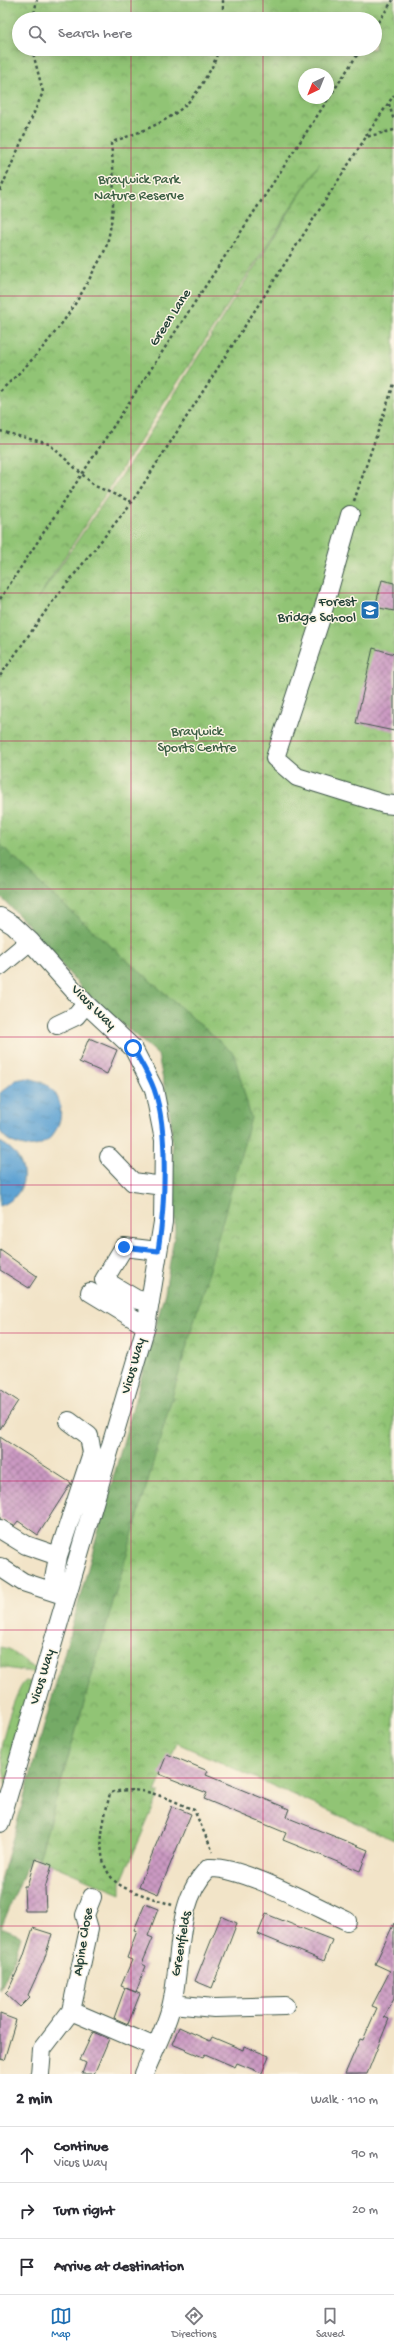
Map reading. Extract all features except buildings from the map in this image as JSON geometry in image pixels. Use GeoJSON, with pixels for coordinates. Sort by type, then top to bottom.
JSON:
{"type":"FeatureCollection","features":[{"type":"Feature","properties":{"kind":"street"},"geometry":{"type":"LineString","coordinates":[[350,515],[320,621],[275,758],[297,777],[384,804],[394,805]]}},
{"type":"Feature","properties":{"kind":"street","name":"Vicus Way"},"geometry":{"type":"LineString","coordinates":[[0,917],[13,925],[30,941],[86,1004],[133,1048],[154,1089],[164,1140],[163,1222],[146,1326],[58,1593],[0,1823]]}},
{"type":"Feature","properties":{"kind":"street"},"geometry":{"type":"LineString","coordinates":[[0,960],[19,946],[30,941]]}},
{"type":"Feature","properties":{"kind":"street"},"geometry":{"type":"LineString","coordinates":[[0,966],[30,941]]}},
{"type":"Feature","properties":{"kind":"street"},"geometry":{"type":"LineString","coordinates":[[57,1025],[76,1016],[86,1004]]}},
{"type":"Feature","properties":{"kind":"street"},"geometry":{"type":"LineString","coordinates":[[109,1157],[133,1182],[163,1186]]}},
{"type":"Feature","properties":{"kind":"street"},"geometry":{"type":"LineString","coordinates":[[150,1303],[136,1299],[104,1280],[124,1247],[158,1251]]}},
{"type":"Feature","properties":{"kind":"street"},"geometry":{"type":"LineString","coordinates":[[90,1292],[146,1326]]}},
{"type":"Feature","properties":{"kind":"street"},"geometry":{"type":"LineString","coordinates":[[0,1567],[23,1582],[58,1593],[58,1556],[92,1453],[89,1436],[69,1420]]}},
{"type":"Feature","properties":{"kind":"street"},"geometry":{"type":"LineString","coordinates":[[0,1529],[26,1545],[58,1556]]}},
{"type":"Feature","properties":{"kind":"street"},"geometry":{"type":"LineString","coordinates":[[220,1867],[248,1876],[347,1921]]}},
{"type":"Feature","properties":{"kind":"street","name":"Greenfields"},"geometry":{"type":"LineString","coordinates":[[144,2074],[172,2004],[186,1910],[200,1877],[209,1868],[220,1867]]}},
{"type":"Feature","properties":{"kind":"street","name":"Alpine Close"},"geometry":{"type":"LineString","coordinates":[[40,2074],[42,2049],[71,2011],[89,1929],[85,1915],[92,1897]]}},
{"type":"Feature","properties":{"kind":"street"},"geometry":{"type":"LineString","coordinates":[[172,2004],[214,2008],[285,2006]]}},
{"type":"Feature","properties":{"kind":"street"},"geometry":{"type":"LineString","coordinates":[[71,2011],[155,2047]]}},
{"type":"Feature","properties":{"kind":"path"},"geometry":{"type":"LineString","coordinates":[[34,12],[37,0]]}},
{"type":"Feature","properties":{"kind":"path"},"geometry":{"type":"LineString","coordinates":[[223,0],[223,12]]}},
{"type":"Feature","properties":{"kind":"path"},"geometry":{"type":"LineString","coordinates":[[382,16],[393,0]]}},
{"type":"Feature","properties":{"kind":"path"},"geometry":{"type":"LineString","coordinates":[[0,191],[43,92],[34,56]]}},
{"type":"Feature","properties":{"kind":"path"},"geometry":{"type":"LineString","coordinates":[[0,391],[40,352],[63,323],[88,282],[107,245],[115,180],[111,144],[115,141],[148,129],[184,108],[197,95],[217,56]]}},
{"type":"Feature","properties":{"kind":"path","name":"Green Lane"},"geometry":{"type":"LineString","coordinates":[[0,599],[356,56]]}},
{"type":"Feature","properties":{"kind":"path"},"geometry":{"type":"LineString","coordinates":[[0,676],[50,605],[132,502],[394,95]]}},
{"type":"Feature","properties":{"kind":"path"},"geometry":{"type":"LineString","coordinates":[[388,104],[394,121]]}},
{"type":"Feature","properties":{"kind":"path"},"geometry":{"type":"LineString","coordinates":[[366,137],[394,130]]}},
{"type":"Feature","properties":{"kind":"path"},"geometry":{"type":"LineString","coordinates":[[350,515],[394,384]]}},
{"type":"Feature","properties":{"kind":"path"},"geometry":{"type":"LineString","coordinates":[[0,431],[49,444],[95,486],[132,502]]}},
{"type":"Feature","properties":{"kind":"path"},"geometry":{"type":"LineString","coordinates":[[186,1910],[118,1884],[109,1874],[101,1856],[104,1823],[110,1793],[123,1789],[153,1793],[194,1810],[220,1867]]}},
{"type":"Feature","properties":{"kind":"green space","name":"Braywick Sports Centre"},"geometry":{"type":"Polygon","coordinates":[[[0,0],[394,0],[394,1840],[177,1743],[155,1792],[160,1792],[121,1882],[121,1894],[39,1859],[216,1245],[251,1118],[234,1054],[49,892],[0,844],[0,0]],[[320,163],[38,599],[141,447],[320,163]]]}},
{"type":"Feature","properties":{"kind":"green space"},"geometry":{"type":"Polygon","coordinates":[[[0,844],[49,892],[234,1054],[251,1118],[216,1245],[39,1859],[31,1856],[1,1928],[21,1936],[15,1956],[0,1991],[0,1884],[165,1292],[175,1231],[171,1120],[158,1055],[84,991],[26,923],[0,896],[0,844]]]}},
{"type":"Feature","properties":{"kind":"green space"},"geometry":{"type":"Polygon","coordinates":[[[0,1647],[9,1649],[42,1674],[0,1667],[0,1647]]]}},
{"type":"Feature","properties":{"kind":"green space"},"geometry":{"type":"Polygon","coordinates":[[[26,1681],[40,1684],[6,1785],[1,1755],[2,1745],[14,1702],[22,1685],[26,1681]]]}},
{"type":"Feature","properties":{"kind":"water"},"geometry":{"type":"Polygon","coordinates":[[[26,1078],[44,1084],[55,1094],[60,1106],[60,1120],[54,1132],[45,1142],[32,1146],[12,1142],[5,1138],[0,1131],[0,1093],[16,1080],[26,1078]]]}},
{"type":"Feature","properties":{"kind":"water"},"geometry":{"type":"Polygon","coordinates":[[[0,1142],[10,1148],[17,1156],[23,1175],[22,1184],[18,1193],[11,1200],[0,1206],[0,1142]]]}},
{"type":"Feature","properties":{"kind":"place","name":"Forest Bridge School"},"geometry":{"type":"Point","coordinates":[370,610]}},
{"type":"Feature","properties":{"kind":"route"},"geometry":{"type":"LineString","coordinates":[[124,1247],[158,1251],[163,1222],[164,1140],[154,1089],[133,1048]]}},
{"type":"Feature","properties":{"kind":"park label","name":"Braywick Park Nature Reserve"},"geometry":{"type":"Point","coordinates":[139,188]}}]}
